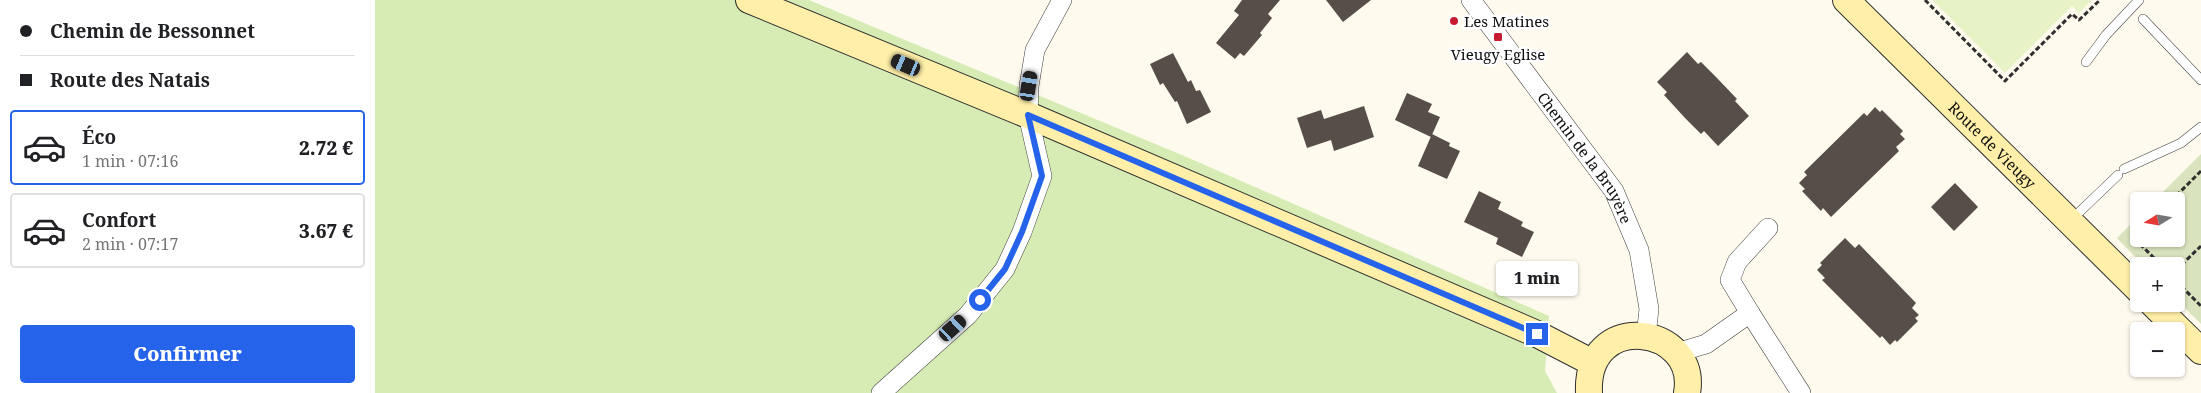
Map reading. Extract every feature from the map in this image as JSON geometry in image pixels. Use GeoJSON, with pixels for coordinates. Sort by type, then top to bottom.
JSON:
{"type":"FeatureCollection","features":[{"type":"Feature","properties":{"kind":"street"},"geometry":{"type":"LineString","coordinates":[[749,0],[1028,115],[1537,334],[1593,363]]}},
{"type":"Feature","properties":{"kind":"street"},"geometry":{"type":"LineString","coordinates":[[881,393],[968,315],[1005,269],[1022,232],[1042,176],[1028,115],[1029,86],[1035,50],[1062,0]]}},
{"type":"Feature","properties":{"kind":"street","name":"Chemin de la Bruyère"},"geometry":{"type":"LineString","coordinates":[[1471,0],[1614,191],[1639,250],[1649,309],[1645,336]]}},
{"type":"Feature","properties":{"kind":"street","name":"Route de Vieugy"},"geometry":{"type":"LineString","coordinates":[[1846,0],[2130,281]]}},
{"type":"Feature","properties":{"kind":"street"},"geometry":{"type":"LineString","coordinates":[[1768,228],[1737,262],[1730,280],[1801,393]]}},
{"type":"Feature","properties":{"kind":"street"},"geometry":{"type":"LineString","coordinates":[[2161,312],[2201,351]]}},
{"type":"Feature","properties":{"kind":"street"},"geometry":{"type":"LineString","coordinates":[[1676,353],[1706,344],[1750,313]]}},
{"type":"Feature","properties":{"kind":"street"},"geometry":{"type":"LineString","coordinates":[[1589,393],[1589,379],[1593,363],[1602,350],[1615,341],[1630,336],[1645,336],[1662,342],[1676,353],[1686,371],[1687,393]]}},
{"type":"Feature","properties":{"kind":"lane"},"geometry":{"type":"LineString","coordinates":[[2086,62],[2106,35],[2139,0]]}},
{"type":"Feature","properties":{"kind":"lane"},"geometry":{"type":"LineString","coordinates":[[2143,19],[2201,80]]}},
{"type":"Feature","properties":{"kind":"lane"},"geometry":{"type":"LineString","coordinates":[[2069,222],[2121,172],[2181,144],[2201,127]]}},
{"type":"Feature","properties":{"kind":"path"},"geometry":{"type":"LineString","coordinates":[[1925,0],[2005,81],[2072,14],[2079,20],[2099,0]]}},
{"type":"Feature","properties":{"kind":"path"},"geometry":{"type":"LineString","coordinates":[[2180,192],[2201,171]]}},
{"type":"Feature","properties":{"kind":"path"},"geometry":{"type":"LineString","coordinates":[[2185,261],[2201,246]]}},
{"type":"Feature","properties":{"kind":"path"},"geometry":{"type":"LineString","coordinates":[[2144,248],[2152,257]]}},
{"type":"Feature","properties":{"kind":"path"},"geometry":{"type":"LineString","coordinates":[[2185,290],[2201,306]]}},
{"type":"Feature","properties":{"kind":"green space"},"geometry":{"type":"Polygon","coordinates":[[[375,0],[809,0],[1189,158],[1549,316],[1545,371],[1557,393],[375,393],[375,0]]]}},
{"type":"Feature","properties":{"kind":"green space"},"geometry":{"type":"Polygon","coordinates":[[[1932,0],[2092,0],[2079,13],[2072,6],[2005,73],[1932,0]]]}},
{"type":"Feature","properties":{"kind":"green space"},"geometry":{"type":"Polygon","coordinates":[[[2201,154],[2201,324],[2185,308],[2185,257],[2135,257],[2117,238],[2130,225],[2130,248],[2185,248],[2185,192],[2163,192],[2201,154]]]}},
{"type":"Feature","properties":{"kind":"building"},"geometry":{"type":"Polygon","coordinates":[[[1242,0],[1280,0],[1268,14],[1272,18],[1260,33],[1262,35],[1244,56],[1240,53],[1235,59],[1216,43],[1239,15],[1234,11],[1242,0]]]}},
{"type":"Feature","properties":{"kind":"building"},"geometry":{"type":"Polygon","coordinates":[[[1326,0],[1371,0],[1343,22],[1326,0]]]}},
{"type":"Feature","properties":{"kind":"building"},"geometry":{"type":"Polygon","coordinates":[[[1687,52],[1698,64],[1701,62],[1717,78],[1737,99],[1735,101],[1749,116],[1718,146],[1704,131],[1701,134],[1685,118],[1664,95],[1667,92],[1657,82],[1687,52]]]}},
{"type":"Feature","properties":{"kind":"building"},"geometry":{"type":"Polygon","coordinates":[[[1173,53],[1188,82],[1191,80],[1196,91],[1200,90],[1211,112],[1187,124],[1177,101],[1175,102],[1163,83],[1160,85],[1150,64],[1173,53]]]}},
{"type":"Feature","properties":{"kind":"building"},"geometry":{"type":"Polygon","coordinates":[[[1407,93],[1432,104],[1428,112],[1440,117],[1431,137],[1395,120],[1407,93]]]}},
{"type":"Feature","properties":{"kind":"building"},"geometry":{"type":"Polygon","coordinates":[[[1364,106],[1374,137],[1334,151],[1331,140],[1307,148],[1297,118],[1321,110],[1324,119],[1364,106]]]}},
{"type":"Feature","properties":{"kind":"building"},"geometry":{"type":"Polygon","coordinates":[[[1875,107],[1880,112],[1882,110],[1903,131],[1900,134],[1905,139],[1896,147],[1899,151],[1831,217],[1823,208],[1821,211],[1802,191],[1805,189],[1799,183],[1807,175],[1804,172],[1864,113],[1867,116],[1875,107]]]}},
{"type":"Feature","properties":{"kind":"building"},"geometry":{"type":"Polygon","coordinates":[[[1432,134],[1450,143],[1449,146],[1460,151],[1447,179],[1418,166],[1432,134]]]}},
{"type":"Feature","properties":{"kind":"building"},"geometry":{"type":"Polygon","coordinates":[[[1955,183],[1978,207],[1954,231],[1931,207],[1955,183]]]}},
{"type":"Feature","properties":{"kind":"building"},"geometry":{"type":"Polygon","coordinates":[[[1479,191],[1501,202],[1498,209],[1523,222],[1521,226],[1534,232],[1522,257],[1496,244],[1498,238],[1464,222],[1479,191]]]}},
{"type":"Feature","properties":{"kind":"building"},"geometry":{"type":"Polygon","coordinates":[[[1845,238],[1855,248],[1859,244],[1916,303],[1912,308],[1919,315],[1915,318],[1918,321],[1897,342],[1895,340],[1890,345],[1882,336],[1880,338],[1822,280],[1825,278],[1817,270],[1822,265],[1820,263],[1845,238]]]}},
{"type":"Feature","properties":{"kind":"place","name":"Les Matines"},"geometry":{"type":"Point","coordinates":[1454,21]}},
{"type":"Feature","properties":{"kind":"place","name":"Vieugy Eglise"},"geometry":{"type":"Point","coordinates":[1498,37]}},
{"type":"Feature","properties":{"kind":"route"},"geometry":{"type":"LineString","coordinates":[[980,300],[1005,269],[1022,232],[1042,176],[1028,115],[1537,334]]}}]}
